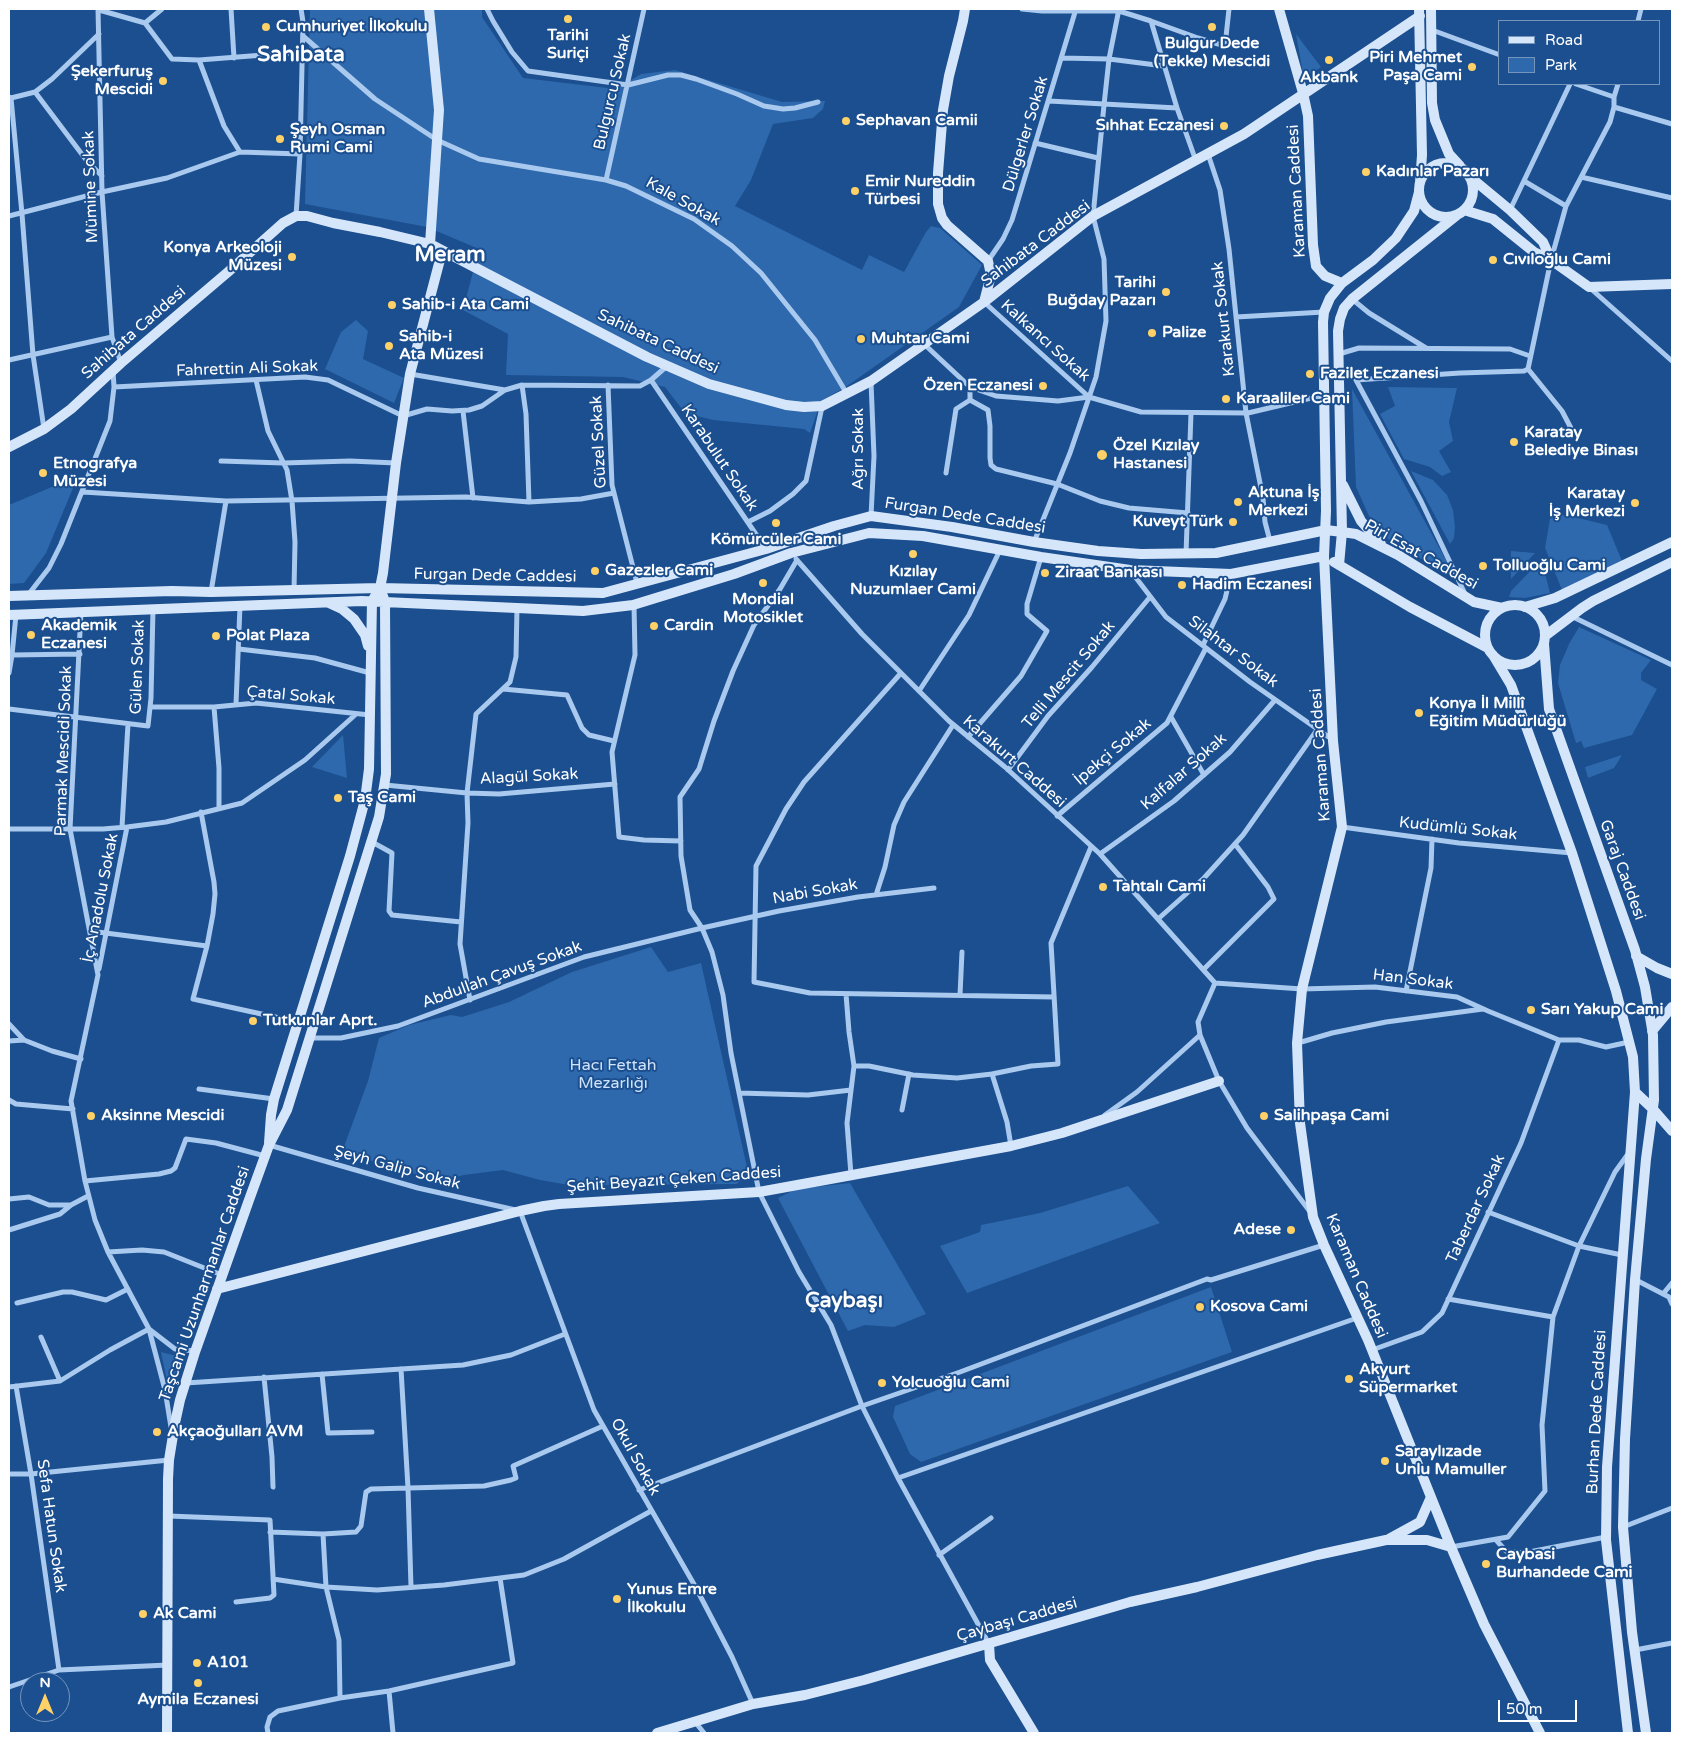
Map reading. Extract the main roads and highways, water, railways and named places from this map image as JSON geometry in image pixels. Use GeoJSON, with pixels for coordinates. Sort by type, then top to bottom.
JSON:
{"type":"FeatureCollection","features":[{"type":"Feature","properties":{"kind":"main road"},"geometry":{"type":"LineString","coordinates":[[429,9],[439,110],[430,244]]}},
{"type":"Feature","properties":{"kind":"main road"},"geometry":{"type":"LineString","coordinates":[[965,9],[948,76],[943,110],[938,204],[942,218],[947,225],[988,261],[991,275],[984,302]]}},
{"type":"Feature","properties":{"kind":"main road","name":"Karaman Caddesi"},"geometry":{"type":"LineString","coordinates":[[1279,9],[1308,116],[1313,245],[1316,266],[1324,276],[1342,283],[1330,298],[1324,312],[1323,322],[1326,530],[1324,556],[1333,740],[1342,827],[1302,989],[1297,1043],[1300,1123],[1313,1217],[1372,1350],[1451,1548],[1484,1624],[1540,1733]]}},
{"type":"Feature","properties":{"kind":"main road"},"geometry":{"type":"LineString","coordinates":[[1339,565],[1342,532],[1340,319],[1344,308],[1352,298],[1461,212],[1470,202],[1472,193],[1472,184],[1465,172],[1449,154],[1435,120],[1432,103],[1431,9]]}},
{"type":"Feature","properties":{"kind":"main road"},"geometry":{"type":"LineString","coordinates":[[1419,12],[1422,155],[1419,188],[1421,200],[1425,208],[1440,216],[1448,217],[1461,212],[1493,219],[1534,252],[1552,260],[1589,288],[1672,284]]}},
{"type":"Feature","properties":{"kind":"main road","name":"Sahibata Caddesi"},"geometry":{"type":"LineString","coordinates":[[9,447],[44,429],[71,409],[282,223],[296,216],[307,216],[430,244],[442,252],[647,357],[709,384],[786,405],[804,408],[822,406],[871,381],[984,302],[1093,216],[1196,162],[1244,134],[1419,12]]}},
{"type":"Feature","properties":{"kind":"main road"},"geometry":{"type":"LineString","coordinates":[[1342,283],[1373,260],[1396,238],[1414,211],[1423,175],[1436,165],[1445,163],[1454,164],[1510,210],[1543,242],[1552,260]]}},
{"type":"Feature","properties":{"kind":"main road","name":"Taşcami Uzunharmanlar Caddesi"},"geometry":{"type":"LineString","coordinates":[[269,1145],[270,1115],[274,1099],[361,818],[369,770],[372,601],[380,588],[383,573],[396,463],[410,374],[442,252]]}},
{"type":"Feature","properties":{"kind":"main road"},"geometry":{"type":"LineString","coordinates":[[1341,479],[1361,521],[1387,550]]}},
{"type":"Feature","properties":{"kind":"main road","name":"Furgan Dede Caddesi"},"geometry":{"type":"LineString","coordinates":[[9,596],[380,588],[603,593],[766,549],[834,526],[871,516],[952,527],[1034,542],[1098,551],[1141,554],[1216,553],[1326,530]]}},
{"type":"Feature","properties":{"kind":"main road","name":"Piri Esat Caddesi"},"geometry":{"type":"LineString","coordinates":[[1326,530],[1356,534],[1387,550],[1474,602],[1502,608]]}},
{"type":"Feature","properties":{"kind":"main road","name":"Furgan Dede Caddesi"},"geometry":{"type":"LineString","coordinates":[[12,614],[372,601],[583,611],[634,605],[868,533],[924,536],[1041,557],[1130,570],[1230,574],[1324,556]]}},
{"type":"Feature","properties":{"kind":"main road"},"geometry":{"type":"LineString","coordinates":[[1672,542],[1555,598],[1526,607],[1510,606],[1502,608],[1489,621],[1485,639],[1490,651],[1511,685],[1572,853],[1616,991],[1633,1057],[1635,1092],[1672,1131]]}},
{"type":"Feature","properties":{"kind":"main road"},"geometry":{"type":"LineString","coordinates":[[1324,556],[1410,607],[1490,651],[1499,661],[1508,665],[1527,663],[1535,658],[1541,651],[1545,640],[1544,627],[1540,618],[1526,607]]}},
{"type":"Feature","properties":{"kind":"main road"},"geometry":{"type":"LineString","coordinates":[[1545,640],[1570,616],[1604,595],[1672,562]]}},
{"type":"Feature","properties":{"kind":"main road","name":"Taşcami Uzunharmanlar Caddesi"},"geometry":{"type":"LineString","coordinates":[[167,1733],[169,1460],[173,1437],[185,1383],[195,1352],[269,1145],[286,1110],[379,816],[385,785],[385,602],[380,588]]}},
{"type":"Feature","properties":{"kind":"main road"},"geometry":{"type":"LineString","coordinates":[[326,602],[342,609],[354,619],[365,635],[371,653]]}},
{"type":"Feature","properties":{"kind":"main road","name":"Garaj Caddesi"},"geometry":{"type":"LineString","coordinates":[[1545,640],[1549,709],[1636,956],[1645,987],[1652,1031],[1655,1111]]}},
{"type":"Feature","properties":{"kind":"main road"},"geometry":{"type":"LineString","coordinates":[[1636,956],[1672,974]]}},
{"type":"Feature","properties":{"kind":"main road"},"geometry":{"type":"LineString","coordinates":[[1652,1031],[1672,1007]]}},
{"type":"Feature","properties":{"kind":"main road","name":"Şehit Beyazıt Çeken Caddesi"},"geometry":{"type":"LineString","coordinates":[[217,1288],[520,1211],[559,1204],[759,1192],[1011,1146],[1054,1136],[1219,1080]]}},
{"type":"Feature","properties":{"kind":"main road","name":"Burhan Dede Caddesi"},"geometry":{"type":"LineString","coordinates":[[1628,1733],[1606,1537],[1607,1467],[1635,1092]]}},
{"type":"Feature","properties":{"kind":"main road"},"geometry":{"type":"LineString","coordinates":[[1655,1111],[1672,1121]]}},
{"type":"Feature","properties":{"kind":"main road","name":"Burhan Dede Caddesi"},"geometry":{"type":"LineString","coordinates":[[1646,1733],[1635,1650],[1623,1527],[1625,1439],[1635,1280],[1646,1159],[1655,1111]]}},
{"type":"Feature","properties":{"kind":"main road"},"geometry":{"type":"LineString","coordinates":[[1386,1540],[1420,1522],[1431,1497]]}},
{"type":"Feature","properties":{"kind":"main road"},"geometry":{"type":"LineString","coordinates":[[1386,1540],[1428,1540],[1451,1548]]}},
{"type":"Feature","properties":{"kind":"main road","name":"Çaybaşı Caddesi"},"geometry":{"type":"LineString","coordinates":[[657,1733],[753,1704],[805,1695],[864,1680],[1130,1602],[1197,1588],[1317,1555],[1386,1540]]}},
{"type":"Feature","properties":{"kind":"main road"},"geometry":{"type":"LineString","coordinates":[[989,1644],[990,1660],[1034,1733]]}},
{"type":"Feature","properties":{"kind":"place","name":"Tarihi Suriçi"},"geometry":{"type":"Point","coordinates":[568,19]}},
{"type":"Feature","properties":{"kind":"place","name":"Cumhuriyet İlkokulu"},"geometry":{"type":"Point","coordinates":[266,27]}},
{"type":"Feature","properties":{"kind":"place","name":"Bulgur Dede (Tekke) Mescidi"},"geometry":{"type":"Point","coordinates":[1212,27]}},
{"type":"Feature","properties":{"kind":"place","name":"Akbank"},"geometry":{"type":"Point","coordinates":[1329,60]}},
{"type":"Feature","properties":{"kind":"place","name":"Piri Mehmet Paşa Cami"},"geometry":{"type":"Point","coordinates":[1472,67]}},
{"type":"Feature","properties":{"kind":"place","name":"Şekerfuruş Mescidi"},"geometry":{"type":"Point","coordinates":[163,81]}},
{"type":"Feature","properties":{"kind":"place","name":"Sephavan Camii"},"geometry":{"type":"Point","coordinates":[846,121]}},
{"type":"Feature","properties":{"kind":"place","name":"Sıhhat Eczanesi"},"geometry":{"type":"Point","coordinates":[1224,126]}},
{"type":"Feature","properties":{"kind":"place","name":"Şeyh Osman Rumi Cami"},"geometry":{"type":"Point","coordinates":[280,139]}},
{"type":"Feature","properties":{"kind":"place","name":"Kadınlar Pazarı"},"geometry":{"type":"Point","coordinates":[1366,172]}},
{"type":"Feature","properties":{"kind":"place","name":"Emir Nureddin Türbesi"},"geometry":{"type":"Point","coordinates":[855,191]}},
{"type":"Feature","properties":{"kind":"place","name":"Konya Arkeoloji Müzesi"},"geometry":{"type":"Point","coordinates":[292,257]}},
{"type":"Feature","properties":{"kind":"place","name":"Cıvıloğlu Cami"},"geometry":{"type":"Point","coordinates":[1493,260]}},
{"type":"Feature","properties":{"kind":"place","name":"Tarihi Buğday Pazarı"},"geometry":{"type":"Point","coordinates":[1166,292]}},
{"type":"Feature","properties":{"kind":"place","name":"Sahib-i Ata Cami"},"geometry":{"type":"Point","coordinates":[392,305]}},
{"type":"Feature","properties":{"kind":"place","name":"Palize"},"geometry":{"type":"Point","coordinates":[1152,333]}},
{"type":"Feature","properties":{"kind":"place","name":"Muhtar Cami"},"geometry":{"type":"Point","coordinates":[861,339]}},
{"type":"Feature","properties":{"kind":"place","name":"Sahib-i Ata Müzesi"},"geometry":{"type":"Point","coordinates":[389,346]}},
{"type":"Feature","properties":{"kind":"place","name":"Fazilet Eczanesi"},"geometry":{"type":"Point","coordinates":[1310,374]}},
{"type":"Feature","properties":{"kind":"place","name":"Özen Eczanesi"},"geometry":{"type":"Point","coordinates":[1043,386]}},
{"type":"Feature","properties":{"kind":"place","name":"Karaaliler Cami"},"geometry":{"type":"Point","coordinates":[1226,399]}},
{"type":"Feature","properties":{"kind":"place","name":"Karatay Belediye Binası"},"geometry":{"type":"Point","coordinates":[1514,442]}},
{"type":"Feature","properties":{"kind":"place","name":"Özel Kızılay Hastanesi"},"geometry":{"type":"Point","coordinates":[1102,455]}},
{"type":"Feature","properties":{"kind":"place","name":"Etnografya Müzesi"},"geometry":{"type":"Point","coordinates":[43,473]}},
{"type":"Feature","properties":{"kind":"place","name":"Aktuna İş Merkezi"},"geometry":{"type":"Point","coordinates":[1238,502]}},
{"type":"Feature","properties":{"kind":"place","name":"Karatay İş Merkezi"},"geometry":{"type":"Point","coordinates":[1635,503]}},
{"type":"Feature","properties":{"kind":"place","name":"Kuveyt Türk"},"geometry":{"type":"Point","coordinates":[1233,522]}},
{"type":"Feature","properties":{"kind":"place","name":"Kömürcüler Cami"},"geometry":{"type":"Point","coordinates":[776,523]}},
{"type":"Feature","properties":{"kind":"place","name":"Kızılay Nuzumlaer Cami"},"geometry":{"type":"Point","coordinates":[913,554]}},
{"type":"Feature","properties":{"kind":"place","name":"Tolluoğlu Cami"},"geometry":{"type":"Point","coordinates":[1483,566]}},
{"type":"Feature","properties":{"kind":"place","name":"Gazezler Cami"},"geometry":{"type":"Point","coordinates":[595,571]}},
{"type":"Feature","properties":{"kind":"place","name":"Ziraat Bankası"},"geometry":{"type":"Point","coordinates":[1045,573]}},
{"type":"Feature","properties":{"kind":"place","name":"Mondial Motosiklet"},"geometry":{"type":"Point","coordinates":[763,583]}},
{"type":"Feature","properties":{"kind":"place","name":"Hadim Eczanesi"},"geometry":{"type":"Point","coordinates":[1182,585]}},
{"type":"Feature","properties":{"kind":"place","name":"Cardin"},"geometry":{"type":"Point","coordinates":[654,626]}},
{"type":"Feature","properties":{"kind":"place","name":"Akademik Eczanesi"},"geometry":{"type":"Point","coordinates":[31,635]}},
{"type":"Feature","properties":{"kind":"place","name":"Polat Plaza"},"geometry":{"type":"Point","coordinates":[216,636]}},
{"type":"Feature","properties":{"kind":"place","name":"Konya İl Millî Eğitim Müdürlüğü"},"geometry":{"type":"Point","coordinates":[1419,713]}},
{"type":"Feature","properties":{"kind":"place","name":"Taş Cami"},"geometry":{"type":"Point","coordinates":[338,798]}},
{"type":"Feature","properties":{"kind":"place","name":"Tahtalı Cami"},"geometry":{"type":"Point","coordinates":[1103,887]}},
{"type":"Feature","properties":{"kind":"place","name":"Sarı Yakup Cami"},"geometry":{"type":"Point","coordinates":[1531,1010]}},
{"type":"Feature","properties":{"kind":"place","name":"Tutkunlar Aprt."},"geometry":{"type":"Point","coordinates":[253,1021]}},
{"type":"Feature","properties":{"kind":"place","name":"Aksinne Mescidi"},"geometry":{"type":"Point","coordinates":[91,1116]}},
{"type":"Feature","properties":{"kind":"place","name":"Salihpaşa Cami"},"geometry":{"type":"Point","coordinates":[1264,1116]}},
{"type":"Feature","properties":{"kind":"place","name":"Adese"},"geometry":{"type":"Point","coordinates":[1291,1230]}},
{"type":"Feature","properties":{"kind":"place","name":"Kosova Cami"},"geometry":{"type":"Point","coordinates":[1200,1307]}},
{"type":"Feature","properties":{"kind":"place","name":"Akyurt Süpermarket"},"geometry":{"type":"Point","coordinates":[1349,1379]}},
{"type":"Feature","properties":{"kind":"place","name":"Yolcuoğlu Cami"},"geometry":{"type":"Point","coordinates":[882,1383]}},
{"type":"Feature","properties":{"kind":"place","name":"Akçaoğulları AVM"},"geometry":{"type":"Point","coordinates":[157,1432]}},
{"type":"Feature","properties":{"kind":"place","name":"Saraylızade Unlu Mamuller"},"geometry":{"type":"Point","coordinates":[1385,1461]}},
{"type":"Feature","properties":{"kind":"place","name":"Caybasi Burhandede Cami"},"geometry":{"type":"Point","coordinates":[1486,1564]}},
{"type":"Feature","properties":{"kind":"place","name":"Yunus Emre İlkokulu"},"geometry":{"type":"Point","coordinates":[617,1599]}},
{"type":"Feature","properties":{"kind":"place","name":"Ak Cami"},"geometry":{"type":"Point","coordinates":[143,1614]}},
{"type":"Feature","properties":{"kind":"place","name":"A101"},"geometry":{"type":"Point","coordinates":[197,1663]}},
{"type":"Feature","properties":{"kind":"place","name":"Aymila Eczanesi"},"geometry":{"type":"Point","coordinates":[198,1683]}},
{"type":"Feature","properties":{"kind":"district","name":"Sahibata"},"geometry":{"type":"Point","coordinates":[301,55]}},
{"type":"Feature","properties":{"kind":"district","name":"Meram"},"geometry":{"type":"Point","coordinates":[450,255]}},
{"type":"Feature","properties":{"kind":"district","name":"Çaybaşı"},"geometry":{"type":"Point","coordinates":[844,1301]}},
{"type":"Feature","properties":{"kind":"park label","name":"Hacı Fettah Mezarlığı"},"geometry":{"type":"Point","coordinates":[613,1075]}}]}
